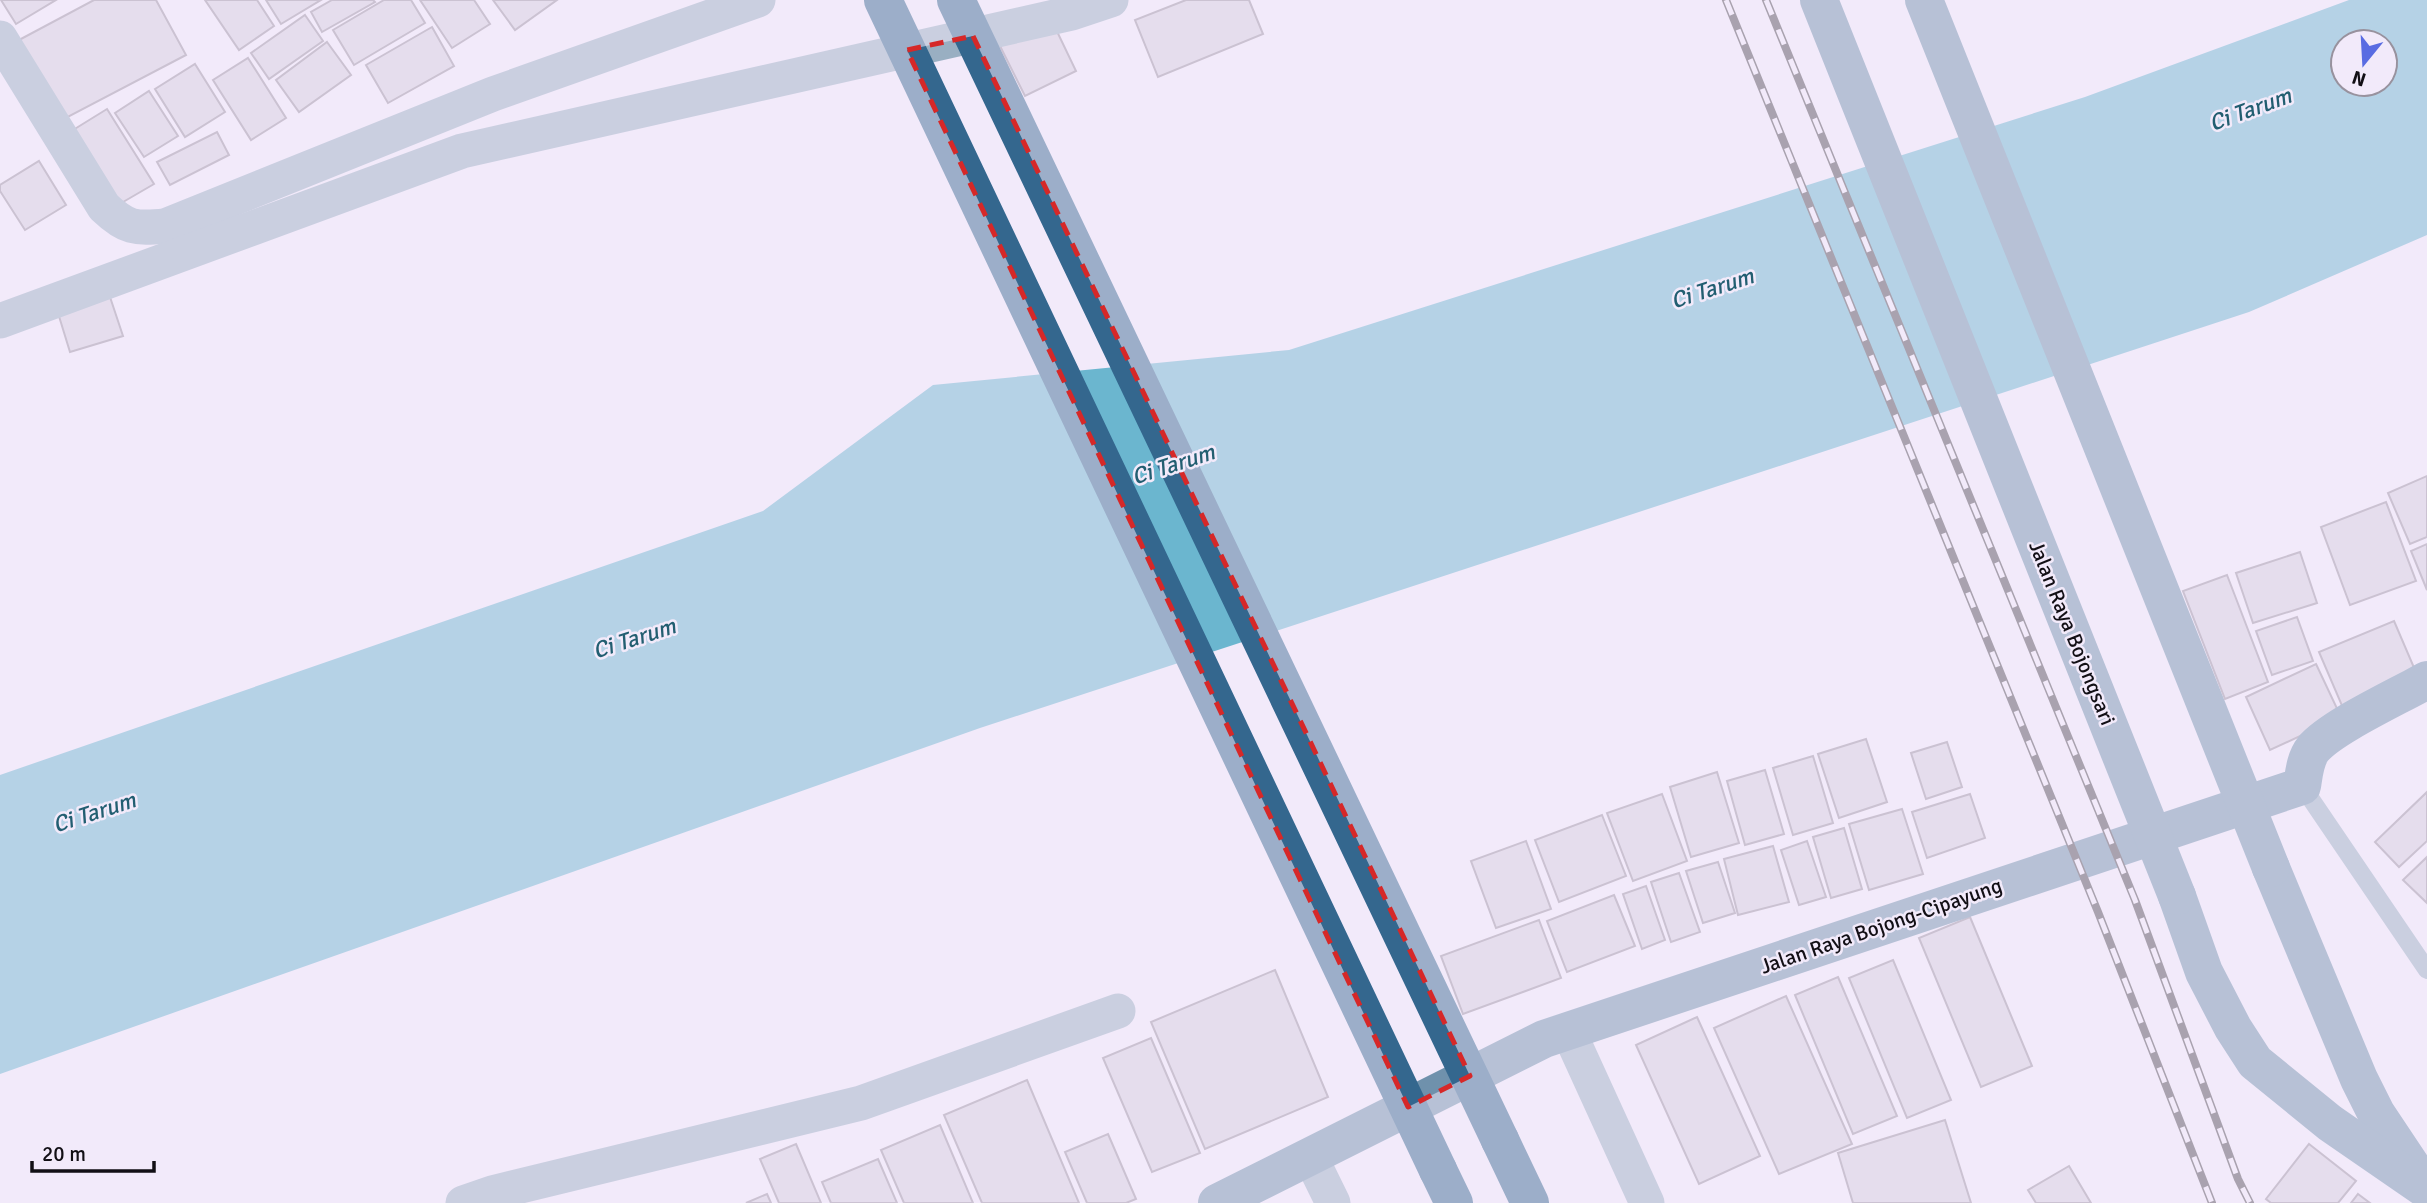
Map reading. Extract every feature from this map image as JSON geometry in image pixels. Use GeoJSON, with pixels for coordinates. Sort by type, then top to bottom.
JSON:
{"type":"FeatureCollection","features":[{"type":"Feature","properties":{"kind":"highway"},"geometry":{"type":"LineString","coordinates":[[883,0],[1446,1187]]}},
{"type":"Feature","properties":{"kind":"highway"},"geometry":{"type":"LineString","coordinates":[[956,0],[1530,1203]]}},
{"type":"Feature","properties":{"kind":"street"},"geometry":{"type":"LineString","coordinates":[[0,38],[104,207],[119,221],[138,229],[165,226],[493,94],[758,0]]}},
{"type":"Feature","properties":{"kind":"street"},"geometry":{"type":"LineString","coordinates":[[0,321],[461,151],[1068,7],[1111,0]]}},
{"type":"Feature","properties":{"kind":"street","name":"Jalan Raya Bojongsari"},"geometry":{"type":"LineString","coordinates":[[1819,0],[2177,896],[2204,972],[2233,1028],[2255,1062],[2330,1123],[2427,1190]]}},
{"type":"Feature","properties":{"kind":"street","name":"Jalan Raya Bojongsari"},"geometry":{"type":"LineString","coordinates":[[1924,0],[2359,1079],[2376,1113],[2427,1190]]}},
{"type":"Feature","properties":{"kind":"street"},"geometry":{"type":"LineString","coordinates":[[2302,786],[2312,751],[2328,735],[2427,680]]}},
{"type":"Feature","properties":{"kind":"street","name":"Jalan Raya Bojong-Cipayung"},"geometry":{"type":"LineString","coordinates":[[1217,1203],[1545,1039],[2302,786]]}},
{"type":"Feature","properties":{"kind":"street"},"geometry":{"type":"LineString","coordinates":[[463,1203],[506,1189],[861,1102],[1118,1011]]}},
{"type":"Feature","properties":{"kind":"street"},"geometry":{"type":"LineString","coordinates":[[1569,1030],[1647,1203]]}},
{"type":"Feature","properties":{"kind":"street"},"geometry":{"type":"LineString","coordinates":[[1310,1156],[1333,1203]]}},
{"type":"Feature","properties":{"kind":"lane"},"geometry":{"type":"LineString","coordinates":[[2302,786],[2427,970]]}},
{"type":"Feature","properties":{"kind":"highlighted area"},"geometry":{"type":"Polygon","coordinates":[[[973,36],[1470,1076],[1408,1107],[907,50],[973,36]]]}},
{"type":"Feature","properties":{"kind":"water","name":"Ci Tarum"},"geometry":{"type":"Polygon","coordinates":[[[2349,0],[2427,0],[2427,235],[2249,312],[980,728],[0,1074],[0,775],[763,511],[933,385],[1289,350],[2085,97],[2349,0]]]}},
{"type":"Feature","properties":{"kind":"building"},"geometry":{"type":"Polygon","coordinates":[[[1,0],[56,0],[16,24],[1,0]]]}},
{"type":"Feature","properties":{"kind":"building"},"geometry":{"type":"Polygon","coordinates":[[[94,0],[156,0],[186,55],[62,120],[19,40],[94,0]]]}},
{"type":"Feature","properties":{"kind":"building"},"geometry":{"type":"Polygon","coordinates":[[[205,0],[257,0],[274,26],[239,50],[205,0]]]}},
{"type":"Feature","properties":{"kind":"building"},"geometry":{"type":"Polygon","coordinates":[[[266,0],[321,0],[281,24],[266,0]]]}},
{"type":"Feature","properties":{"kind":"building"},"geometry":{"type":"Polygon","coordinates":[[[332,0],[375,2],[322,32],[311,12],[332,0]]]}},
{"type":"Feature","properties":{"kind":"building"},"geometry":{"type":"Polygon","coordinates":[[[384,0],[411,0],[425,23],[354,65],[333,30],[384,0]]]}},
{"type":"Feature","properties":{"kind":"building"},"geometry":{"type":"Polygon","coordinates":[[[420,0],[474,0],[490,24],[452,48],[420,0]]]}},
{"type":"Feature","properties":{"kind":"building"},"geometry":{"type":"Polygon","coordinates":[[[493,0],[557,0],[515,30],[493,0]]]}},
{"type":"Feature","properties":{"kind":"building"},"geometry":{"type":"Polygon","coordinates":[[[1186,0],[1249,0],[1263,34],[1158,77],[1135,20],[1186,0]]]}},
{"type":"Feature","properties":{"kind":"building"},"geometry":{"type":"Polygon","coordinates":[[[305,15],[323,41],[269,79],[251,53],[305,15]]]}},
{"type":"Feature","properties":{"kind":"building"},"geometry":{"type":"Polygon","coordinates":[[[1052,21],[1076,71],[1025,96],[1000,46],[1052,21]]]}},
{"type":"Feature","properties":{"kind":"building"},"geometry":{"type":"Polygon","coordinates":[[[432,27],[454,66],[388,103],[366,65],[432,27]]]}},
{"type":"Feature","properties":{"kind":"building"},"geometry":{"type":"Polygon","coordinates":[[[327,42],[351,75],[299,112],[276,80],[327,42]]]}},
{"type":"Feature","properties":{"kind":"building"},"geometry":{"type":"Polygon","coordinates":[[[248,58],[286,118],[251,140],[213,80],[248,58]]]}},
{"type":"Feature","properties":{"kind":"building"},"geometry":{"type":"Polygon","coordinates":[[[195,64],[225,112],[185,137],[155,89],[195,64]]]}},
{"type":"Feature","properties":{"kind":"building"},"geometry":{"type":"Polygon","coordinates":[[[149,91],[178,136],[144,157],[115,113],[149,91]]]}},
{"type":"Feature","properties":{"kind":"building"},"geometry":{"type":"Polygon","coordinates":[[[107,109],[154,184],[111,209],[65,135],[107,109]]]}},
{"type":"Feature","properties":{"kind":"building"},"geometry":{"type":"Polygon","coordinates":[[[217,132],[229,155],[170,185],[157,162],[217,132]]]}},
{"type":"Feature","properties":{"kind":"building"},"geometry":{"type":"Polygon","coordinates":[[[39,161],[66,205],[25,230],[0,191],[0,185],[39,161]]]}},
{"type":"Feature","properties":{"kind":"building"},"geometry":{"type":"Polygon","coordinates":[[[110,297],[123,336],[70,352],[58,313],[110,297]]]}},
{"type":"Feature","properties":{"kind":"building"},"geometry":{"type":"Polygon","coordinates":[[[2427,476],[2427,537],[2410,544],[2388,493],[2427,476]]]}},
{"type":"Feature","properties":{"kind":"building"},"geometry":{"type":"Polygon","coordinates":[[[2386,502],[2416,581],[2350,605],[2321,527],[2386,502]]]}},
{"type":"Feature","properties":{"kind":"building"},"geometry":{"type":"Polygon","coordinates":[[[2427,544],[2427,590],[2411,551],[2427,544]]]}},
{"type":"Feature","properties":{"kind":"building"},"geometry":{"type":"Polygon","coordinates":[[[2300,552],[2317,603],[2253,623],[2236,573],[2300,552]]]}},
{"type":"Feature","properties":{"kind":"building"},"geometry":{"type":"Polygon","coordinates":[[[2227,575],[2268,682],[2225,699],[2183,591],[2227,575]]]}},
{"type":"Feature","properties":{"kind":"building"},"geometry":{"type":"Polygon","coordinates":[[[2297,617],[2313,661],[2272,675],[2256,631],[2297,617]]]}},
{"type":"Feature","properties":{"kind":"building"},"geometry":{"type":"Polygon","coordinates":[[[2394,621],[2418,677],[2343,708],[2319,652],[2394,621]]]}},
{"type":"Feature","properties":{"kind":"building"},"geometry":{"type":"Polygon","coordinates":[[[2316,664],[2341,717],[2270,750],[2246,697],[2316,664]]]}},
{"type":"Feature","properties":{"kind":"building"},"geometry":{"type":"Polygon","coordinates":[[[1866,739],[1887,802],[1839,818],[1818,754],[1866,739]]]}},
{"type":"Feature","properties":{"kind":"building"},"geometry":{"type":"Polygon","coordinates":[[[1947,742],[1962,787],[1926,799],[1911,753],[1947,742]]]}},
{"type":"Feature","properties":{"kind":"building"},"geometry":{"type":"Polygon","coordinates":[[[1813,756],[1833,823],[1793,835],[1773,768],[1813,756]]]}},
{"type":"Feature","properties":{"kind":"building"},"geometry":{"type":"Polygon","coordinates":[[[1765,770],[1784,834],[1745,845],[1727,781],[1765,770]]]}},
{"type":"Feature","properties":{"kind":"building"},"geometry":{"type":"Polygon","coordinates":[[[1717,772],[1739,843],[1691,857],[1670,787],[1717,772]]]}},
{"type":"Feature","properties":{"kind":"building"},"geometry":{"type":"Polygon","coordinates":[[[2427,792],[2427,841],[2399,867],[2375,842],[2427,792]]]}},
{"type":"Feature","properties":{"kind":"building"},"geometry":{"type":"Polygon","coordinates":[[[1662,794],[1687,861],[1633,881],[1607,813],[1662,794]]]}},
{"type":"Feature","properties":{"kind":"building"},"geometry":{"type":"Polygon","coordinates":[[[1970,794],[1985,838],[1927,858],[1912,812],[1970,794]]]}},
{"type":"Feature","properties":{"kind":"building"},"geometry":{"type":"Polygon","coordinates":[[[1902,809],[1923,874],[1869,890],[1849,824],[1902,809]]]}},
{"type":"Feature","properties":{"kind":"building"},"geometry":{"type":"Polygon","coordinates":[[[1602,815],[1626,876],[1559,902],[1535,840],[1602,815]]]}},
{"type":"Feature","properties":{"kind":"building"},"geometry":{"type":"Polygon","coordinates":[[[1844,828],[1862,889],[1831,898],[1813,837],[1844,828]]]}},
{"type":"Feature","properties":{"kind":"building"},"geometry":{"type":"Polygon","coordinates":[[[1526,841],[1551,909],[1496,928],[1471,861],[1526,841]]]}},
{"type":"Feature","properties":{"kind":"building"},"geometry":{"type":"Polygon","coordinates":[[[1807,841],[1826,897],[1799,905],[1781,850],[1807,841]]]}},
{"type":"Feature","properties":{"kind":"building"},"geometry":{"type":"Polygon","coordinates":[[[1773,846],[1789,902],[1738,915],[1724,859],[1773,846]]]}},
{"type":"Feature","properties":{"kind":"building"},"geometry":{"type":"Polygon","coordinates":[[[2427,857],[2427,903],[2403,880],[2427,857]]]}},
{"type":"Feature","properties":{"kind":"building"},"geometry":{"type":"Polygon","coordinates":[[[1718,862],[1735,913],[1703,923],[1686,871],[1718,862]]]}},
{"type":"Feature","properties":{"kind":"building"},"geometry":{"type":"Polygon","coordinates":[[[1679,873],[1700,932],[1671,942],[1651,882],[1679,873]]]}},
{"type":"Feature","properties":{"kind":"building"},"geometry":{"type":"Polygon","coordinates":[[[1646,886],[1665,940],[1642,949],[1623,894],[1646,886]]]}},
{"type":"Feature","properties":{"kind":"building"},"geometry":{"type":"Polygon","coordinates":[[[1614,895],[1635,946],[1567,972],[1547,921],[1614,895]]]}},
{"type":"Feature","properties":{"kind":"building"},"geometry":{"type":"Polygon","coordinates":[[[1970,917],[2032,1066],[1981,1087],[1919,938],[1970,917]]]}},
{"type":"Feature","properties":{"kind":"building"},"geometry":{"type":"Polygon","coordinates":[[[1539,920],[1561,978],[1463,1014],[1441,956],[1539,920]]]}},
{"type":"Feature","properties":{"kind":"building"},"geometry":{"type":"Polygon","coordinates":[[[1893,960],[1951,1100],[1907,1118],[1849,978],[1893,960]]]}},
{"type":"Feature","properties":{"kind":"building"},"geometry":{"type":"Polygon","coordinates":[[[1275,970],[1328,1097],[1205,1149],[1151,1022],[1275,970]]]}},
{"type":"Feature","properties":{"kind":"building"},"geometry":{"type":"Polygon","coordinates":[[[1838,977],[1897,1116],[1853,1134],[1795,995],[1838,977]]]}},
{"type":"Feature","properties":{"kind":"building"},"geometry":{"type":"Polygon","coordinates":[[[1786,996],[1852,1144],[1779,1174],[1714,1028],[1786,996]]]}},
{"type":"Feature","properties":{"kind":"building"},"geometry":{"type":"Polygon","coordinates":[[[1697,1017],[1760,1156],[1699,1184],[1636,1045],[1697,1017]]]}},
{"type":"Feature","properties":{"kind":"building"},"geometry":{"type":"Polygon","coordinates":[[[1151,1038],[1200,1153],[1152,1172],[1103,1058],[1151,1038]]]}},
{"type":"Feature","properties":{"kind":"building"},"geometry":{"type":"Polygon","coordinates":[[[1027,1080],[1079,1203],[982,1203],[944,1115],[1027,1080]]]}},
{"type":"Feature","properties":{"kind":"building"},"geometry":{"type":"Polygon","coordinates":[[[1945,1120],[1971,1203],[1853,1203],[1838,1153],[1945,1120]]]}},
{"type":"Feature","properties":{"kind":"building"},"geometry":{"type":"Polygon","coordinates":[[[940,1125],[973,1203],[904,1203],[881,1150],[940,1125]]]}},
{"type":"Feature","properties":{"kind":"building"},"geometry":{"type":"Polygon","coordinates":[[[1108,1134],[1136,1199],[1126,1203],[1087,1203],[1065,1152],[1108,1134]]]}},
{"type":"Feature","properties":{"kind":"building"},"geometry":{"type":"Polygon","coordinates":[[[796,1144],[821,1203],[779,1203],[760,1159],[796,1144]]]}},
{"type":"Feature","properties":{"kind":"building"},"geometry":{"type":"Polygon","coordinates":[[[2309,1144],[2356,1181],[2338,1203],[2271,1203],[2266,1199],[2309,1144]]]}},
{"type":"Feature","properties":{"kind":"building"},"geometry":{"type":"Polygon","coordinates":[[[878,1159],[897,1203],[831,1203],[822,1182],[878,1159]]]}},
{"type":"Feature","properties":{"kind":"building"},"geometry":{"type":"Polygon","coordinates":[[[2069,1166],[2091,1203],[2036,1203],[2028,1190],[2069,1166]]]}},
{"type":"Feature","properties":{"kind":"building"},"geometry":{"type":"Polygon","coordinates":[[[767,1194],[771,1203],[746,1203],[767,1194]]]}},
{"type":"Feature","properties":{"kind":"building"},"geometry":{"type":"Polygon","coordinates":[[[2358,1194],[2370,1203],[2351,1203],[2358,1194]]]}},
{"type":"Feature","properties":{"kind":"railway"},"geometry":{"type":"LineString","coordinates":[[1726,0],[2098,912],[2212,1203]]}},
{"type":"Feature","properties":{"kind":"railway"},"geometry":{"type":"LineString","coordinates":[[1766,0],[2135,900],[2238,1179],[2250,1203]]}}]}
